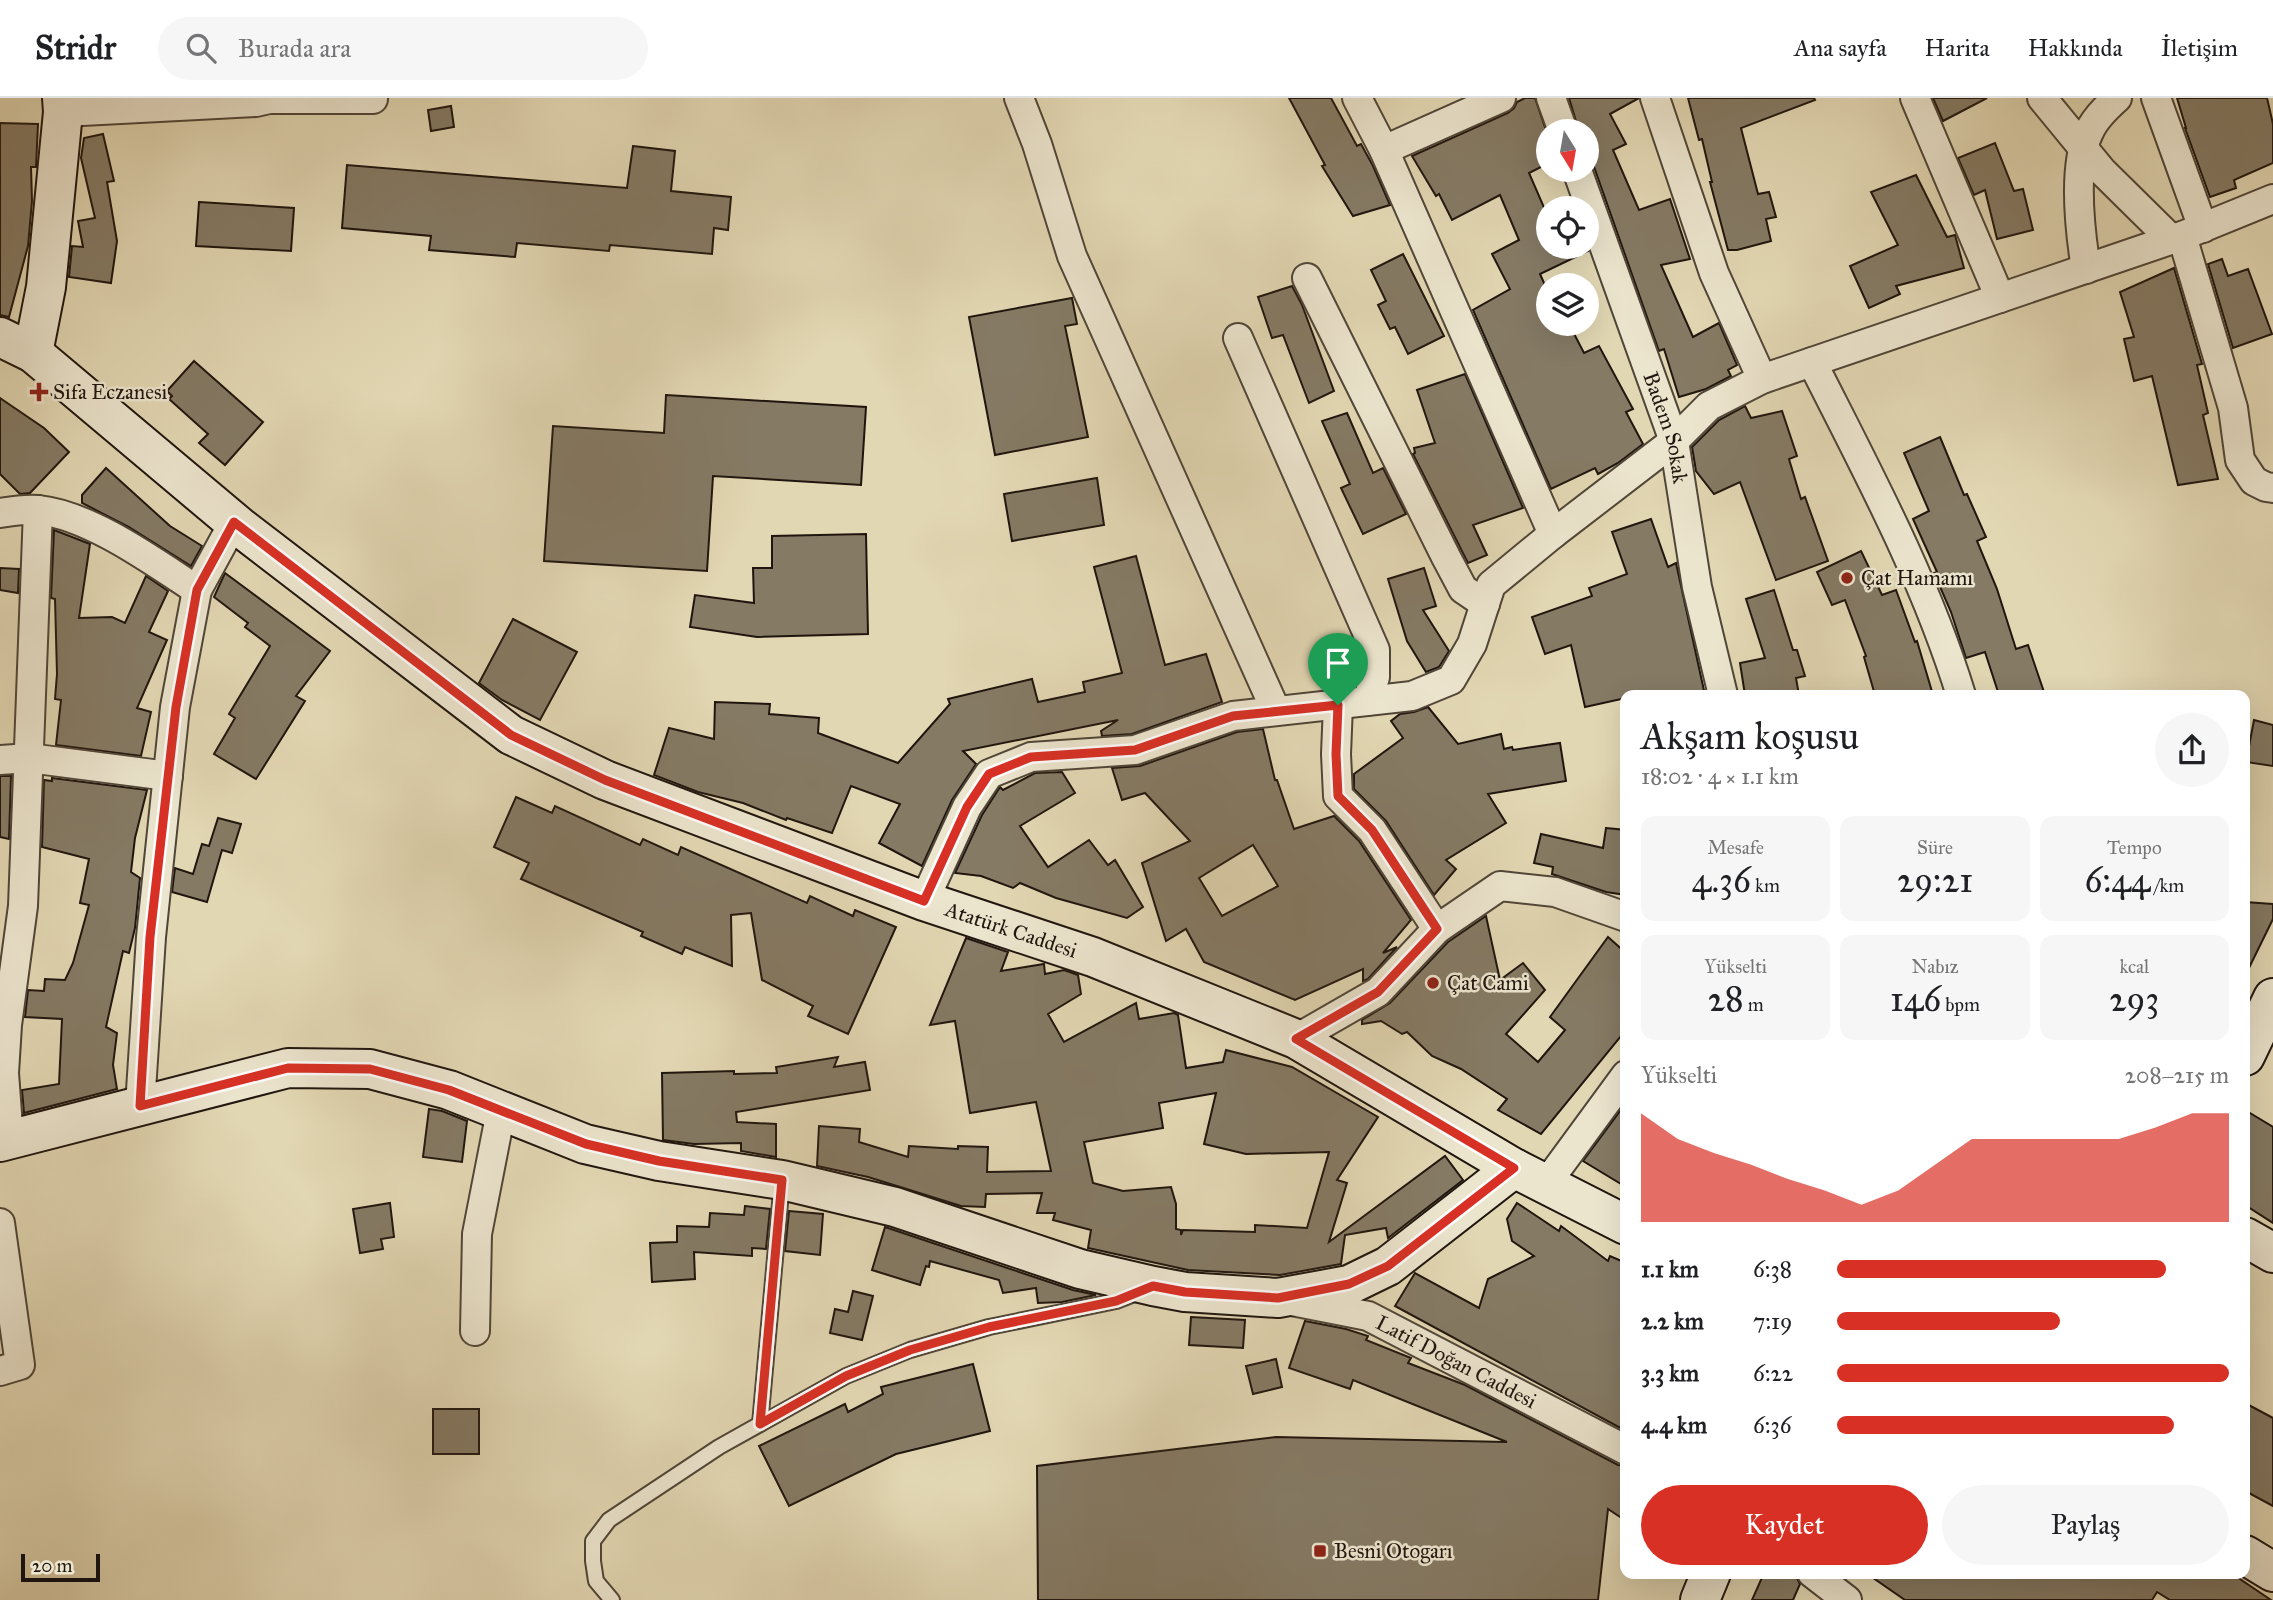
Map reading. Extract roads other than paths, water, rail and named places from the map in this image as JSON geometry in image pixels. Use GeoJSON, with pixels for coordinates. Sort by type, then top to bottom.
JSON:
{"type":"FeatureCollection","features":[{"type":"Feature","properties":{"kind":"street"},"geometry":{"type":"LineString","coordinates":[[1019,98],[1037,144],[1072,256],[1276,711]]}},
{"type":"Feature","properties":{"kind":"street"},"geometry":{"type":"LineString","coordinates":[[1357,98],[1384,150],[1553,534]]}},
{"type":"Feature","properties":{"kind":"street"},"geometry":{"type":"LineString","coordinates":[[1384,150],[1501,98]]}},
{"type":"Feature","properties":{"kind":"street"},"geometry":{"type":"LineString","coordinates":[[1551,98],[1559,119]]}},
{"type":"Feature","properties":{"kind":"street"},"geometry":{"type":"LineString","coordinates":[[1654,98],[1714,273],[1762,379]]}},
{"type":"Feature","properties":{"kind":"street"},"geometry":{"type":"LineString","coordinates":[[1915,98],[2000,298]]}},
{"type":"Feature","properties":{"kind":"street"},"geometry":{"type":"LineString","coordinates":[[2042,98],[2102,171],[2186,234]]}},
{"type":"Feature","properties":{"kind":"street"},"geometry":{"type":"LineString","coordinates":[[2086,269],[2080,230],[2080,165],[2090,129],[2117,98]]}},
{"type":"Feature","properties":{"kind":"street"},"geometry":{"type":"LineString","coordinates":[[2156,98],[2186,234],[2233,408],[2240,460],[2254,481],[2273,488]]}},
{"type":"Feature","properties":{"kind":"street"},"geometry":{"type":"LineString","coordinates":[[16,345],[46,287],[62,105],[373,99]]}},
{"type":"Feature","properties":{"kind":"street","name":"Badem Sokak"},"geometry":{"type":"LineString","coordinates":[[1581,182],[1674,441],[1698,587],[1722,690]]}},
{"type":"Feature","properties":{"kind":"street"},"geometry":{"type":"LineString","coordinates":[[924,901],[967,807],[989,774],[1031,757],[1135,750],[1233,716],[1412,696],[1451,680],[1472,644],[1491,585],[1674,441],[1709,406],[1762,379],[2186,234],[2273,199]]}},
{"type":"Feature","properties":{"kind":"street"},"geometry":{"type":"LineString","coordinates":[[1307,278],[1463,589],[1485,604]]}},
{"type":"Feature","properties":{"kind":"street"},"geometry":{"type":"LineString","coordinates":[[1238,338],[1375,650],[1375,677],[1367,701]]}},
{"type":"Feature","properties":{"kind":"street","name":"Atatürk Caddesi"},"geometry":{"type":"LineString","coordinates":[[16,345],[234,522],[511,735],[605,780],[924,901],[1093,957],[1296,1039],[1530,1176],[1620,1222]]}},
{"type":"Feature","properties":{"kind":"street"},"geometry":{"type":"LineString","coordinates":[[1812,362],[1894,524],[1946,646],[1959,690]]}},
{"type":"Feature","properties":{"kind":"street"},"geometry":{"type":"LineString","coordinates":[[0,513],[38,510],[63,515],[140,553],[197,590]]}},
{"type":"Feature","properties":{"kind":"street"},"geometry":{"type":"LineString","coordinates":[[38,510],[29,758],[12,889],[4,1073],[5,1141],[288,1068],[370,1069],[449,1090],[598,1147],[659,1161],[782,1180],[895,1207],[1080,1269],[1185,1292],[1278,1298],[1349,1284],[1388,1266],[1530,1176],[1620,1081]]}},
{"type":"Feature","properties":{"kind":"street"},"geometry":{"type":"LineString","coordinates":[[140,1106],[150,937],[176,707],[197,590],[234,522]]}},
{"type":"Feature","properties":{"kind":"street"},"geometry":{"type":"LineString","coordinates":[[1338,705],[1338,796],[1372,830],[1437,929]]}},
{"type":"Feature","properties":{"kind":"street"},"geometry":{"type":"LineString","coordinates":[[0,760],[29,758],[168,776]]}},
{"type":"Feature","properties":{"kind":"street"},"geometry":{"type":"LineString","coordinates":[[1296,1039],[1378,992],[1437,929],[1500,886],[1555,892],[1620,915]]}},
{"type":"Feature","properties":{"kind":"street"},"geometry":{"type":"LineString","coordinates":[[2250,1046],[2273,998]]}},
{"type":"Feature","properties":{"kind":"street"},"geometry":{"type":"LineString","coordinates":[[475,1331],[477,1234],[501,1111]]}},
{"type":"Feature","properties":{"kind":"street"},"geometry":{"type":"LineString","coordinates":[[0,1223],[20,1365],[0,1371]]}},
{"type":"Feature","properties":{"kind":"street"},"geometry":{"type":"LineString","coordinates":[[2250,1240],[2273,1253]]}},
{"type":"Feature","properties":{"kind":"street","name":"Latif Doğan Caddesi"},"geometry":{"type":"LineString","coordinates":[[1278,1298],[1368,1316],[1620,1447]]}},
{"type":"Feature","properties":{"kind":"street"},"geometry":{"type":"LineString","coordinates":[[2250,1558],[2273,1572]]}},
{"type":"Feature","properties":{"kind":"street"},"geometry":{"type":"LineString","coordinates":[[1700,1600],[1709,1579]]}},
{"type":"Feature","properties":{"kind":"street"},"geometry":{"type":"LineString","coordinates":[[1814,1584],[1847,1600]]}},
{"type":"Feature","properties":{"kind":"lane"},"geometry":{"type":"LineString","coordinates":[[760,1424],[782,1180]]}},
{"type":"Feature","properties":{"kind":"lane"},"geometry":{"type":"LineString","coordinates":[[612,1600],[596,1581],[593,1541],[609,1520],[719,1447],[846,1376],[910,1350],[989,1327],[1116,1301],[1153,1286]]}},
{"type":"Feature","properties":{"kind":"place","name":"Sifa Eczanesi"},"geometry":{"type":"Point","coordinates":[39,392]}},
{"type":"Feature","properties":{"kind":"place","name":"Çat Hamamı"},"geometry":{"type":"Point","coordinates":[1847,578]}},
{"type":"Feature","properties":{"kind":"place","name":"Çat Cami"},"geometry":{"type":"Point","coordinates":[1433,983]}},
{"type":"Feature","properties":{"kind":"place","name":"Besni Otogarı"},"geometry":{"type":"Point","coordinates":[1320,1551]}}]}
